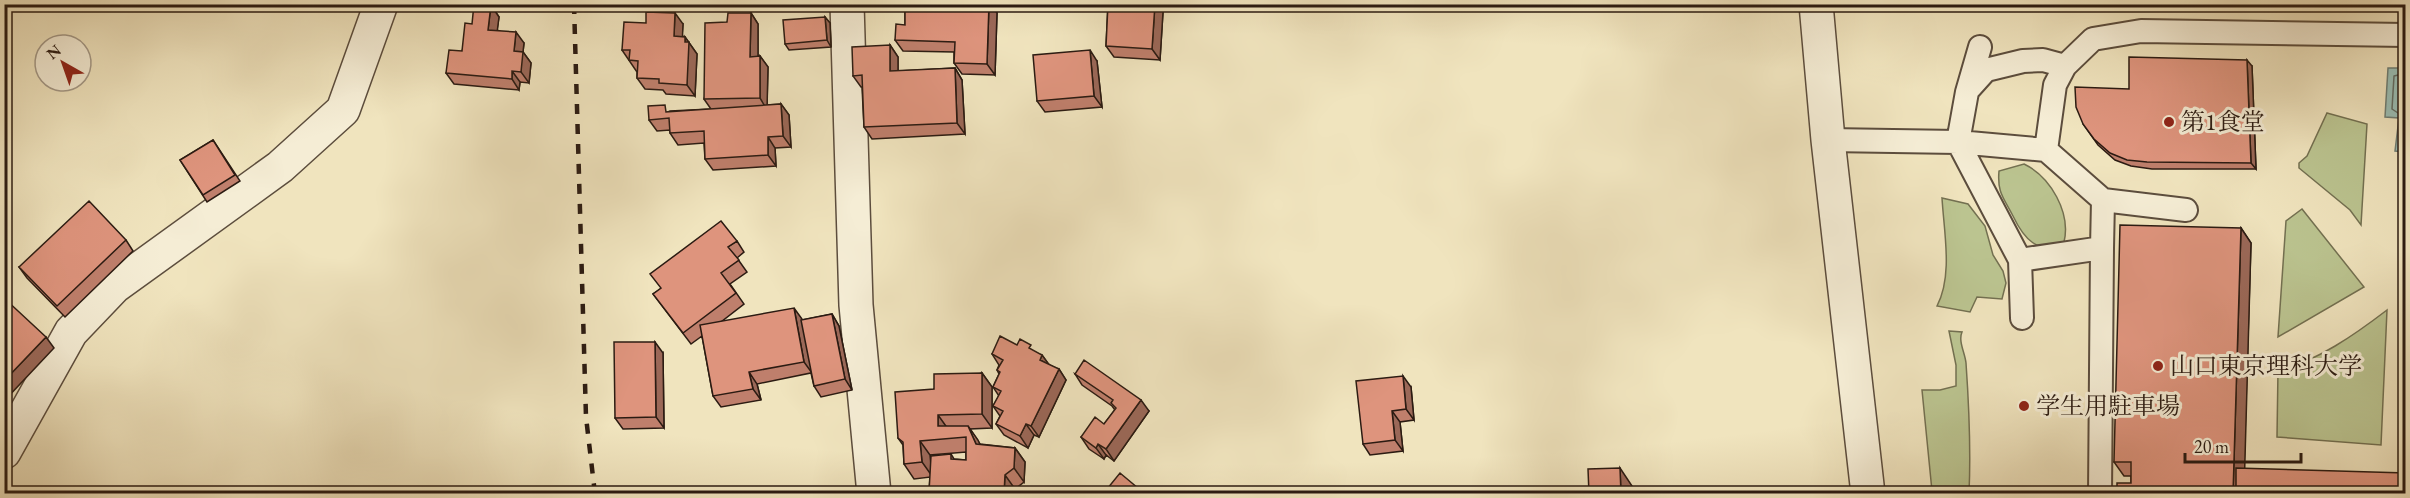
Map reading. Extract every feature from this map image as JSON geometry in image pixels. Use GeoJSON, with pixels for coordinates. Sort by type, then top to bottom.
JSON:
{"type":"FeatureCollection","features":[{"type":"Feature","properties":{"kind":"street"},"geometry":{"type":"LineString","coordinates":[[4,452],[71,332],[114,287],[280,167],[343,110],[381,4]]}},
{"type":"Feature","properties":{"kind":"street"},"geometry":{"type":"LineString","coordinates":[[847,4],[856,305],[874,494]]}},
{"type":"Feature","properties":{"kind":"street"},"geometry":{"type":"LineString","coordinates":[[1816,4],[1828,140],[1868,494]]}},
{"type":"Feature","properties":{"kind":"lane"},"geometry":{"type":"LineString","coordinates":[[2046,150],[2055,85],[2065,66],[2093,39],[2141,30],[2400,32]]}},
{"type":"Feature","properties":{"kind":"lane"},"geometry":{"type":"LineString","coordinates":[[1980,47],[1967,92],[1958,142],[2019,260],[2022,318]]}},
{"type":"Feature","properties":{"kind":"lane"},"geometry":{"type":"LineString","coordinates":[[1967,92],[1986,70],[2023,61],[2043,60],[2065,66]]}},
{"type":"Feature","properties":{"kind":"lane"},"geometry":{"type":"LineString","coordinates":[[1828,140],[1958,142],[2046,150],[2103,200],[2186,210]]}},
{"type":"Feature","properties":{"kind":"lane"},"geometry":{"type":"LineString","coordinates":[[2100,494],[2103,200]]}},
{"type":"Feature","properties":{"kind":"lane"},"geometry":{"type":"LineString","coordinates":[[2019,260],[2102,248]]}},
{"type":"Feature","properties":{"kind":"green space"},"geometry":{"type":"Polygon","coordinates":[[[2327,113],[2367,124],[2361,225],[2350,210],[2299,168],[2299,163],[2307,156],[2327,113]]]}},
{"type":"Feature","properties":{"kind":"green space"},"geometry":{"type":"Polygon","coordinates":[[[2024,164],[2043,178],[2062,208],[2064,242],[2055,246],[2046,247],[2032,243],[2022,231],[2000,190],[1999,171],[2024,164]]]}},
{"type":"Feature","properties":{"kind":"green space"},"geometry":{"type":"Polygon","coordinates":[[[1942,198],[1968,204],[1985,226],[1993,255],[2003,271],[2006,283],[2002,299],[1977,297],[1970,312],[1937,306],[1945,281],[1946,267],[1942,198]]]}},
{"type":"Feature","properties":{"kind":"green space"},"geometry":{"type":"Polygon","coordinates":[[[2302,209],[2364,287],[2278,337],[2286,221],[2302,209]]]}},
{"type":"Feature","properties":{"kind":"green space"},"geometry":{"type":"Polygon","coordinates":[[[2387,310],[2381,445],[2277,437],[2278,370],[2321,354],[2387,310]]]}},
{"type":"Feature","properties":{"kind":"green space"},"geometry":{"type":"Polygon","coordinates":[[[1949,331],[1962,332],[1961,343],[1966,363],[1969,493],[1932,493],[1922,390],[1940,390],[1956,386],[1956,365],[1949,331]]]}},
{"type":"Feature","properties":{"kind":"water"},"geometry":{"type":"Polygon","coordinates":[[[2388,68],[2405,68],[2405,152],[2395,151],[2399,118],[2385,117],[2388,68]]]}},
{"type":"Feature","properties":{"kind":"building"},"geometry":{"type":"Polygon","coordinates":[[[474,4],[491,5],[488,30],[516,32],[514,51],[523,52],[521,72],[512,71],[512,79],[446,73],[449,50],[462,51],[465,23],[472,24],[474,4]]]}},
{"type":"Feature","properties":{"kind":"building"},"geometry":{"type":"Polygon","coordinates":[[[905,4],[923,4],[923,9],[969,11],[969,4],[989,4],[987,64],[954,63],[955,42],[895,40],[896,24],[905,25],[905,4]]]}},
{"type":"Feature","properties":{"kind":"building"},"geometry":{"type":"Polygon","coordinates":[[[1108,4],[1155,4],[1152,49],[1106,46],[1108,4]]]}},
{"type":"Feature","properties":{"kind":"building"},"geometry":{"type":"Polygon","coordinates":[[[646,12],[675,13],[674,36],[685,37],[685,42],[689,42],[687,85],[659,83],[659,79],[637,78],[638,61],[629,60],[630,50],[622,50],[624,22],[646,23],[646,12]]]}},
{"type":"Feature","properties":{"kind":"building"},"geometry":{"type":"Polygon","coordinates":[[[728,13],[751,13],[750,57],[760,56],[760,98],[704,99],[705,23],[727,22],[728,13]]]}},
{"type":"Feature","properties":{"kind":"building"},"geometry":{"type":"Polygon","coordinates":[[[825,17],[827,40],[785,44],[783,20],[825,17]]]}},
{"type":"Feature","properties":{"kind":"building"},"geometry":{"type":"Polygon","coordinates":[[[890,45],[890,71],[955,68],[957,123],[864,127],[862,75],[853,76],[852,47],[890,45]]]}},
{"type":"Feature","properties":{"kind":"building"},"geometry":{"type":"Polygon","coordinates":[[[1090,50],[1094,96],[1037,101],[1033,55],[1090,50]]]}},
{"type":"Feature","properties":{"kind":"building","name":"第1食堂"},"geometry":{"type":"Polygon","coordinates":[[[2129,57],[2247,60],[2251,163],[2147,162],[2127,160],[2110,153],[2094,139],[2083,124],[2076,107],[2075,87],[2129,89],[2129,57]]]}},
{"type":"Feature","properties":{"kind":"building"},"geometry":{"type":"Polygon","coordinates":[[[781,104],[783,136],[768,137],[768,155],[705,159],[704,131],[670,133],[669,118],[649,120],[648,106],[665,105],[666,112],[781,104]]]}},
{"type":"Feature","properties":{"kind":"building"},"geometry":{"type":"Polygon","coordinates":[[[213,140],[235,175],[203,195],[180,160],[213,140]]]}},
{"type":"Feature","properties":{"kind":"building"},"geometry":{"type":"Polygon","coordinates":[[[89,201],[126,240],[57,306],[19,267],[89,201]]]}},
{"type":"Feature","properties":{"kind":"building"},"geometry":{"type":"Polygon","coordinates":[[[721,221],[737,241],[728,247],[739,260],[721,273],[736,293],[683,333],[653,294],[661,288],[650,274],[721,221]]]}},
{"type":"Feature","properties":{"kind":"building"},"geometry":{"type":"Polygon","coordinates":[[[2120,225],[2241,228],[2233,494],[2117,494],[2117,483],[2131,483],[2131,462],[2114,462],[2120,225]]]}},
{"type":"Feature","properties":{"kind":"building"},"geometry":{"type":"Polygon","coordinates":[[[4,298],[46,337],[4,381],[4,298]]]}},
{"type":"Feature","properties":{"kind":"building"},"geometry":{"type":"Polygon","coordinates":[[[794,308],[804,362],[749,372],[753,389],[713,396],[700,325],[794,308]]]}},
{"type":"Feature","properties":{"kind":"building"},"geometry":{"type":"Polygon","coordinates":[[[832,314],[845,379],[814,386],[801,320],[832,314]]]}},
{"type":"Feature","properties":{"kind":"building"},"geometry":{"type":"Polygon","coordinates":[[[1000,336],[1017,345],[1020,339],[1031,345],[1029,348],[1042,355],[1040,360],[1059,369],[1031,426],[1026,424],[1020,436],[996,424],[1003,411],[993,406],[1001,391],[993,387],[1000,372],[997,370],[1003,360],[992,354],[1000,336]]]}},
{"type":"Feature","properties":{"kind":"building"},"geometry":{"type":"Polygon","coordinates":[[[614,342],[655,342],[656,417],[615,418],[614,342]]]}},
{"type":"Feature","properties":{"kind":"building"},"geometry":{"type":"Polygon","coordinates":[[[1084,360],[1141,400],[1106,449],[1098,444],[1096,448],[1081,437],[1095,417],[1104,424],[1116,408],[1111,403],[1113,400],[1075,374],[1084,360]]]}},
{"type":"Feature","properties":{"kind":"building"},"geometry":{"type":"Polygon","coordinates":[[[982,373],[982,414],[938,415],[938,426],[968,426],[976,444],[1015,448],[1014,468],[1005,475],[1004,494],[929,492],[931,456],[951,454],[951,459],[966,460],[966,437],[920,441],[922,462],[904,464],[903,442],[898,438],[895,392],[934,389],[934,374],[982,373]]]}},
{"type":"Feature","properties":{"kind":"building"},"geometry":{"type":"Polygon","coordinates":[[[1403,376],[1406,409],[1392,411],[1395,440],[1363,444],[1356,381],[1403,376]]]}},
{"type":"Feature","properties":{"kind":"building"},"geometry":{"type":"Polygon","coordinates":[[[1620,468],[1621,494],[1589,494],[1588,469],[1620,468]]]}},
{"type":"Feature","properties":{"kind":"building"},"geometry":{"type":"Polygon","coordinates":[[[2236,468],[2406,473],[2406,494],[2236,494],[2236,468]]]}},
{"type":"Feature","properties":{"kind":"building"},"geometry":{"type":"Polygon","coordinates":[[[1120,473],[1145,494],[1103,494],[1120,473]]]}},
{"type":"Feature","properties":{"kind":"railway"},"geometry":{"type":"LineString","coordinates":[[574,4],[586,417],[595,494]]}},
{"type":"Feature","properties":{"kind":"place","name":"第1食堂"},"geometry":{"type":"Point","coordinates":[2169,122]}},
{"type":"Feature","properties":{"kind":"place","name":"山口東京理科大学"},"geometry":{"type":"Point","coordinates":[2158,366]}},
{"type":"Feature","properties":{"kind":"place","name":"学生用駐車場"},"geometry":{"type":"Point","coordinates":[2024,406]}}]}
